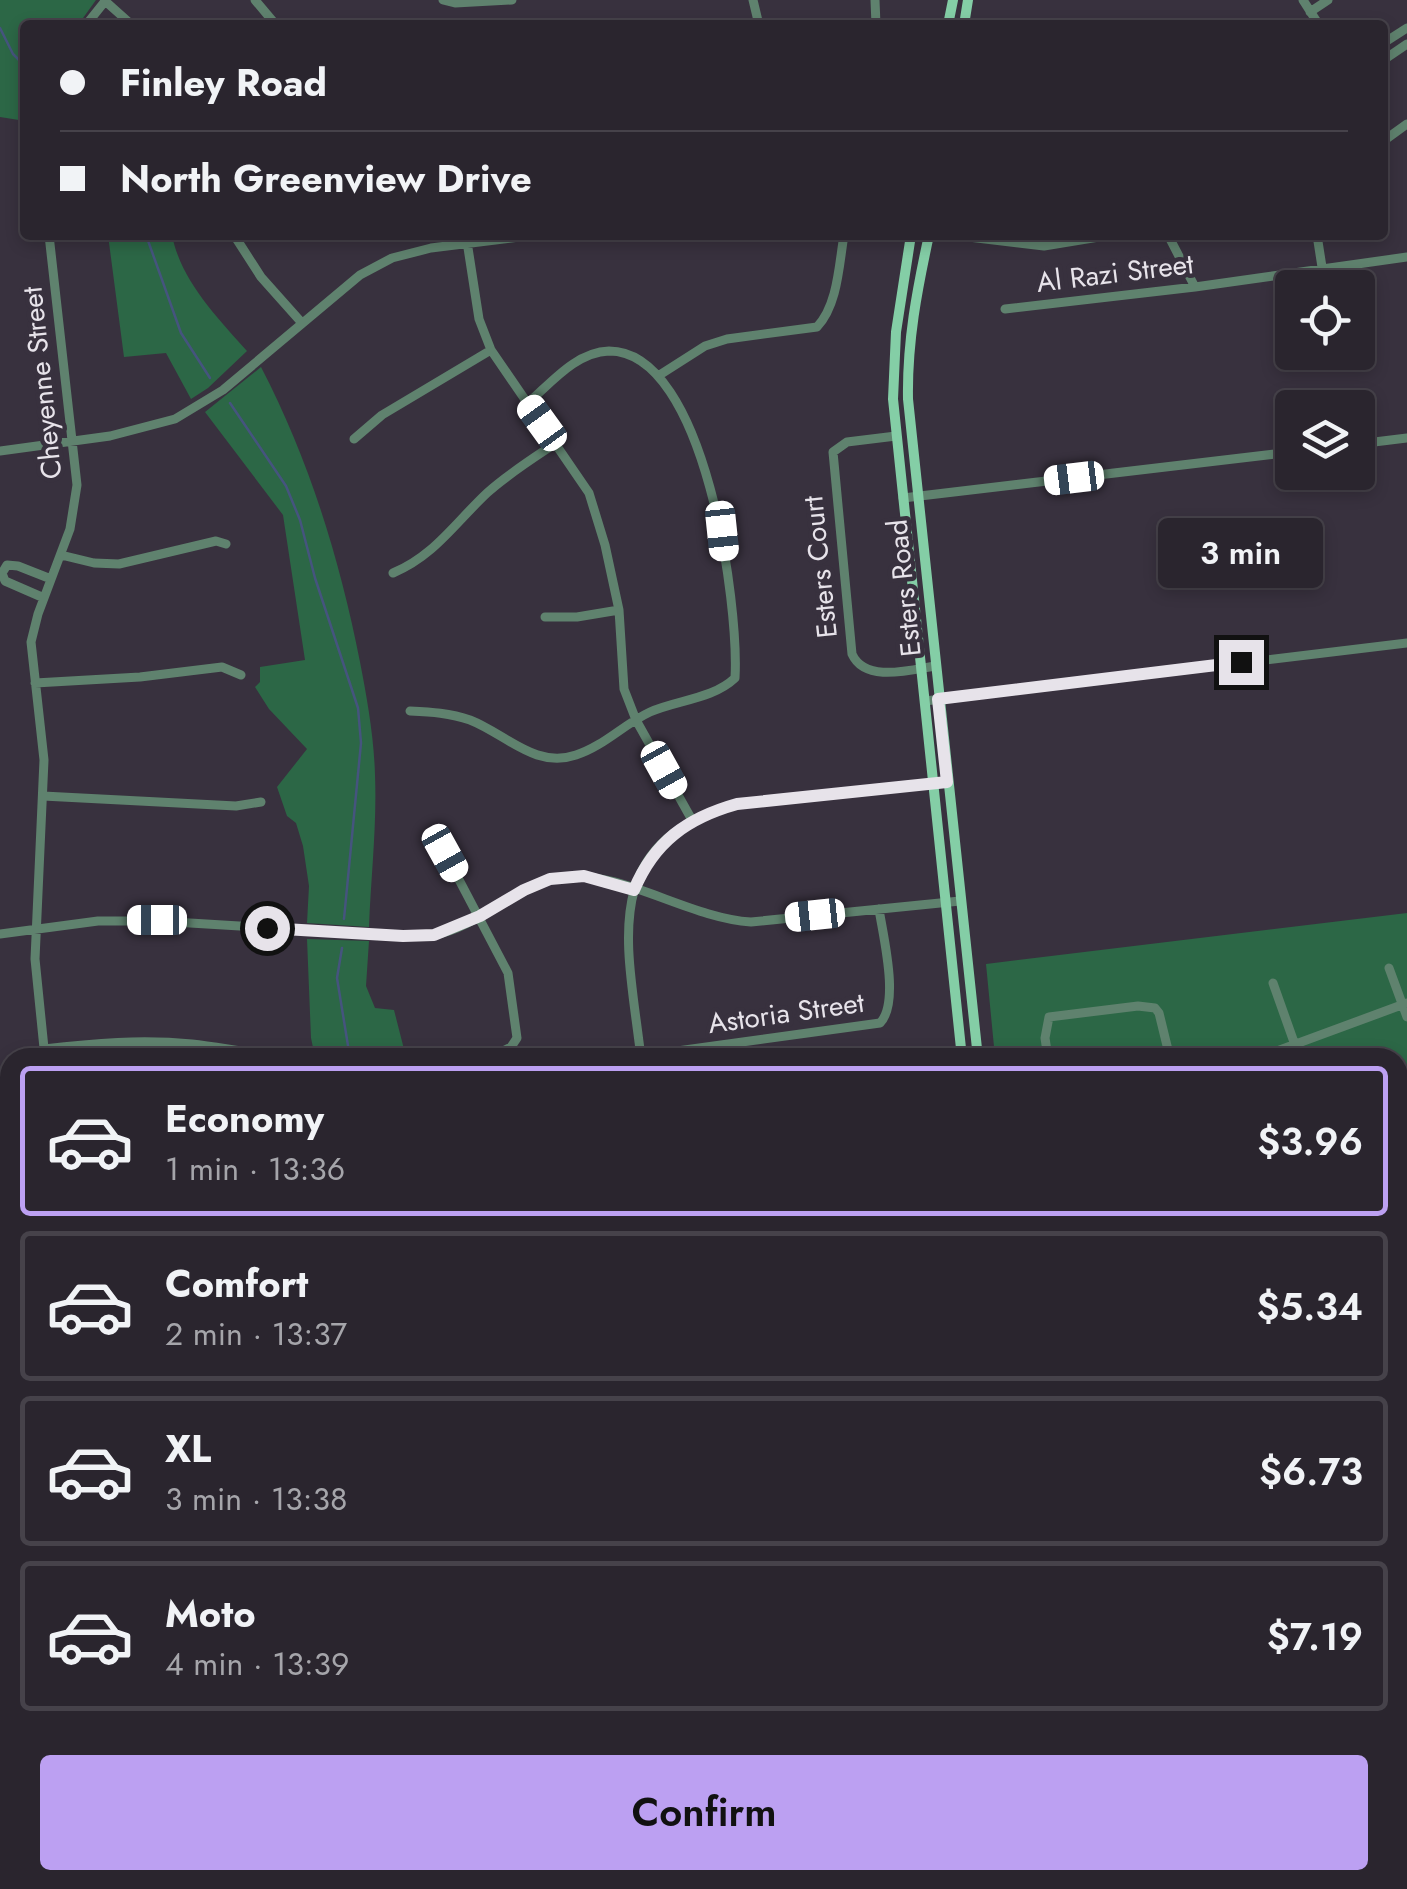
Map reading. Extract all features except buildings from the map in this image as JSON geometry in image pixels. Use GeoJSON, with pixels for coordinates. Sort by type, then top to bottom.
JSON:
{"type":"FeatureCollection","features":[{"type":"Feature","properties":{"kind":"main road","name":"Esters Road"},"geometry":{"type":"LineString","coordinates":[[911,240],[894,355],[896,436],[961,1048]]}},
{"type":"Feature","properties":{"kind":"main road","name":"Esters Road"},"geometry":{"type":"LineString","coordinates":[[928,240],[912,314],[908,398],[977,1048]]}},
{"type":"Feature","properties":{"kind":"street"},"geometry":{"type":"LineString","coordinates":[[90,20],[105,0],[127,20]]}},
{"type":"Feature","properties":{"kind":"street"},"geometry":{"type":"LineString","coordinates":[[256,0],[272,20]]}},
{"type":"Feature","properties":{"kind":"street"},"geometry":{"type":"LineString","coordinates":[[443,0],[512,0]]}},
{"type":"Feature","properties":{"kind":"street"},"geometry":{"type":"LineString","coordinates":[[1303,0],[1316,20]]}},
{"type":"Feature","properties":{"kind":"street"},"geometry":{"type":"LineString","coordinates":[[1310,12],[1328,0]]}},
{"type":"Feature","properties":{"kind":"street","name":"Cheyenne Street"},"geometry":{"type":"LineString","coordinates":[[43,1048],[36,990],[36,928],[44,760],[31,642],[75,508],[73,442],[50,240]]}},
{"type":"Feature","properties":{"kind":"street"},"geometry":{"type":"LineString","coordinates":[[237,240],[261,277],[302,323]]}},
{"type":"Feature","properties":{"kind":"street"},"geometry":{"type":"LineString","coordinates":[[0,451],[134,432],[175,419],[223,390],[360,274],[392,258],[462,240]]}},
{"type":"Feature","properties":{"kind":"street"},"geometry":{"type":"LineString","coordinates":[[466,240],[479,319],[490,350],[589,493],[619,610],[624,689],[636,720],[692,820]]}},
{"type":"Feature","properties":{"kind":"street"},"geometry":{"type":"LineString","coordinates":[[658,376],[705,346],[726,339],[817,326],[826,318],[843,240]]}},
{"type":"Feature","properties":{"kind":"street"},"geometry":{"type":"LineString","coordinates":[[994,240],[1044,246],[1081,240]]}},
{"type":"Feature","properties":{"kind":"street"},"geometry":{"type":"LineString","coordinates":[[1171,240],[1195,287]]}},
{"type":"Feature","properties":{"kind":"street"},"geometry":{"type":"LineString","coordinates":[[1318,240],[1322,267]]}},
{"type":"Feature","properties":{"kind":"street","name":"Al Razi Street"},"geometry":{"type":"LineString","coordinates":[[1006,309],[1407,256]]}},
{"type":"Feature","properties":{"kind":"street"},"geometry":{"type":"LineString","coordinates":[[354,439],[382,415],[490,350]]}},
{"type":"Feature","properties":{"kind":"street"},"geometry":{"type":"LineString","coordinates":[[410,710],[446,713],[472,721],[530,754],[561,758],[584,752],[673,703],[718,691],[735,678],[718,515],[697,446],[658,376],[642,360],[624,353],[592,354],[576,362],[528,403]]}},
{"type":"Feature","properties":{"kind":"street","name":"Esters Court"},"geometry":{"type":"LineString","coordinates":[[896,436],[847,442],[833,452],[852,654],[856,662],[872,672],[935,666]]}},
{"type":"Feature","properties":{"kind":"street"},"geometry":{"type":"LineString","coordinates":[[1375,442],[1407,438]]}},
{"type":"Feature","properties":{"kind":"street"},"geometry":{"type":"LineString","coordinates":[[393,573],[416,564],[487,493],[556,443]]}},
{"type":"Feature","properties":{"kind":"street"},"geometry":{"type":"LineString","coordinates":[[904,498],[1275,454]]}},
{"type":"Feature","properties":{"kind":"street"},"geometry":{"type":"LineString","coordinates":[[60,555],[94,564],[119,564],[216,541],[226,544]]}},
{"type":"Feature","properties":{"kind":"street"},"geometry":{"type":"LineString","coordinates":[[44,598],[5,581],[2,573],[8,565],[18,566],[52,579]]}},
{"type":"Feature","properties":{"kind":"street"},"geometry":{"type":"LineString","coordinates":[[545,617],[619,610]]}},
{"type":"Feature","properties":{"kind":"street"},"geometry":{"type":"LineString","coordinates":[[925,701],[1407,643]]}},
{"type":"Feature","properties":{"kind":"street"},"geometry":{"type":"LineString","coordinates":[[34,683],[222,668],[241,675]]}},
{"type":"Feature","properties":{"kind":"street"},"geometry":{"type":"LineString","coordinates":[[640,1048],[626,934],[628,910],[644,866],[672,833],[692,820],[737,804],[947,782]]}},
{"type":"Feature","properties":{"kind":"street"},"geometry":{"type":"LineString","coordinates":[[43,796],[236,806],[260,802]]}},
{"type":"Feature","properties":{"kind":"street"},"geometry":{"type":"LineString","coordinates":[[430,838],[445,853],[508,973],[517,1038],[507,1048]]}},
{"type":"Feature","properties":{"kind":"street"},"geometry":{"type":"LineString","coordinates":[[0,934],[98,921],[157,920],[434,935],[550,879],[584,876],[722,920],[751,922],[960,901]]}},
{"type":"Feature","properties":{"kind":"street","name":"Astoria Street"},"geometry":{"type":"LineString","coordinates":[[702,1048],[880,1022],[888,1016],[890,1000],[879,909]]}},
{"type":"Feature","properties":{"kind":"street"},"geometry":{"type":"LineString","coordinates":[[1388,968],[1407,1017]]}},
{"type":"Feature","properties":{"kind":"street"},"geometry":{"type":"LineString","coordinates":[[1273,983],[1295,1045]]}},
{"type":"Feature","properties":{"kind":"street"},"geometry":{"type":"LineString","coordinates":[[1286,1048],[1405,1004]]}},
{"type":"Feature","properties":{"kind":"street"},"geometry":{"type":"LineString","coordinates":[[1047,1048],[1050,1017],[1138,1006],[1155,1008],[1167,1048]]}},
{"type":"Feature","properties":{"kind":"street"},"geometry":{"type":"LineString","coordinates":[[80,1048],[124,1042],[219,1048]]}},
{"type":"Feature","properties":{"kind":"green space"},"geometry":{"type":"Polygon","coordinates":[[[0,0],[96,0],[82,20],[20,20],[20,120],[0,117],[0,0]]]}},
{"type":"Feature","properties":{"kind":"green space"},"geometry":{"type":"Polygon","coordinates":[[[109,240],[173,240],[192,283],[247,351],[191,399],[166,353],[124,357],[109,240]]]}},
{"type":"Feature","properties":{"kind":"green space"},"geometry":{"type":"Polygon","coordinates":[[[261,367],[294,438],[321,511],[360,662],[375,775],[369,927],[307,923],[309,886],[303,846],[277,787],[307,749],[269,709],[255,687],[260,682],[260,667],[305,660],[283,515],[205,412],[261,367]]]}},
{"type":"Feature","properties":{"kind":"green space"},"geometry":{"type":"Polygon","coordinates":[[[1407,913],[1407,1048],[994,1048],[986,964],[1407,913]]]}},
{"type":"Feature","properties":{"kind":"green space"},"geometry":{"type":"Polygon","coordinates":[[[307,939],[369,941],[366,986],[375,1008],[394,1010],[404,1048],[313,1048],[307,939]]]}},
{"type":"Feature","properties":{"kind":"waterway"},"geometry":{"type":"LineString","coordinates":[[0,28],[20,61]]}},
{"type":"Feature","properties":{"kind":"waterway"},"geometry":{"type":"LineString","coordinates":[[148,240],[181,333],[210,378]]}},
{"type":"Feature","properties":{"kind":"waterway"},"geometry":{"type":"LineString","coordinates":[[230,403],[286,486],[358,708],[361,743],[344,919]]}},
{"type":"Feature","properties":{"kind":"waterway"},"geometry":{"type":"LineString","coordinates":[[342,948],[337,978],[348,1048]]}},
{"type":"Feature","properties":{"kind":"route"},"geometry":{"type":"LineString","coordinates":[[267,928],[434,935],[550,879],[584,876],[634,890],[656,849],[672,833],[710,812],[737,804],[947,782],[938,699],[1241,662]]}}]}
